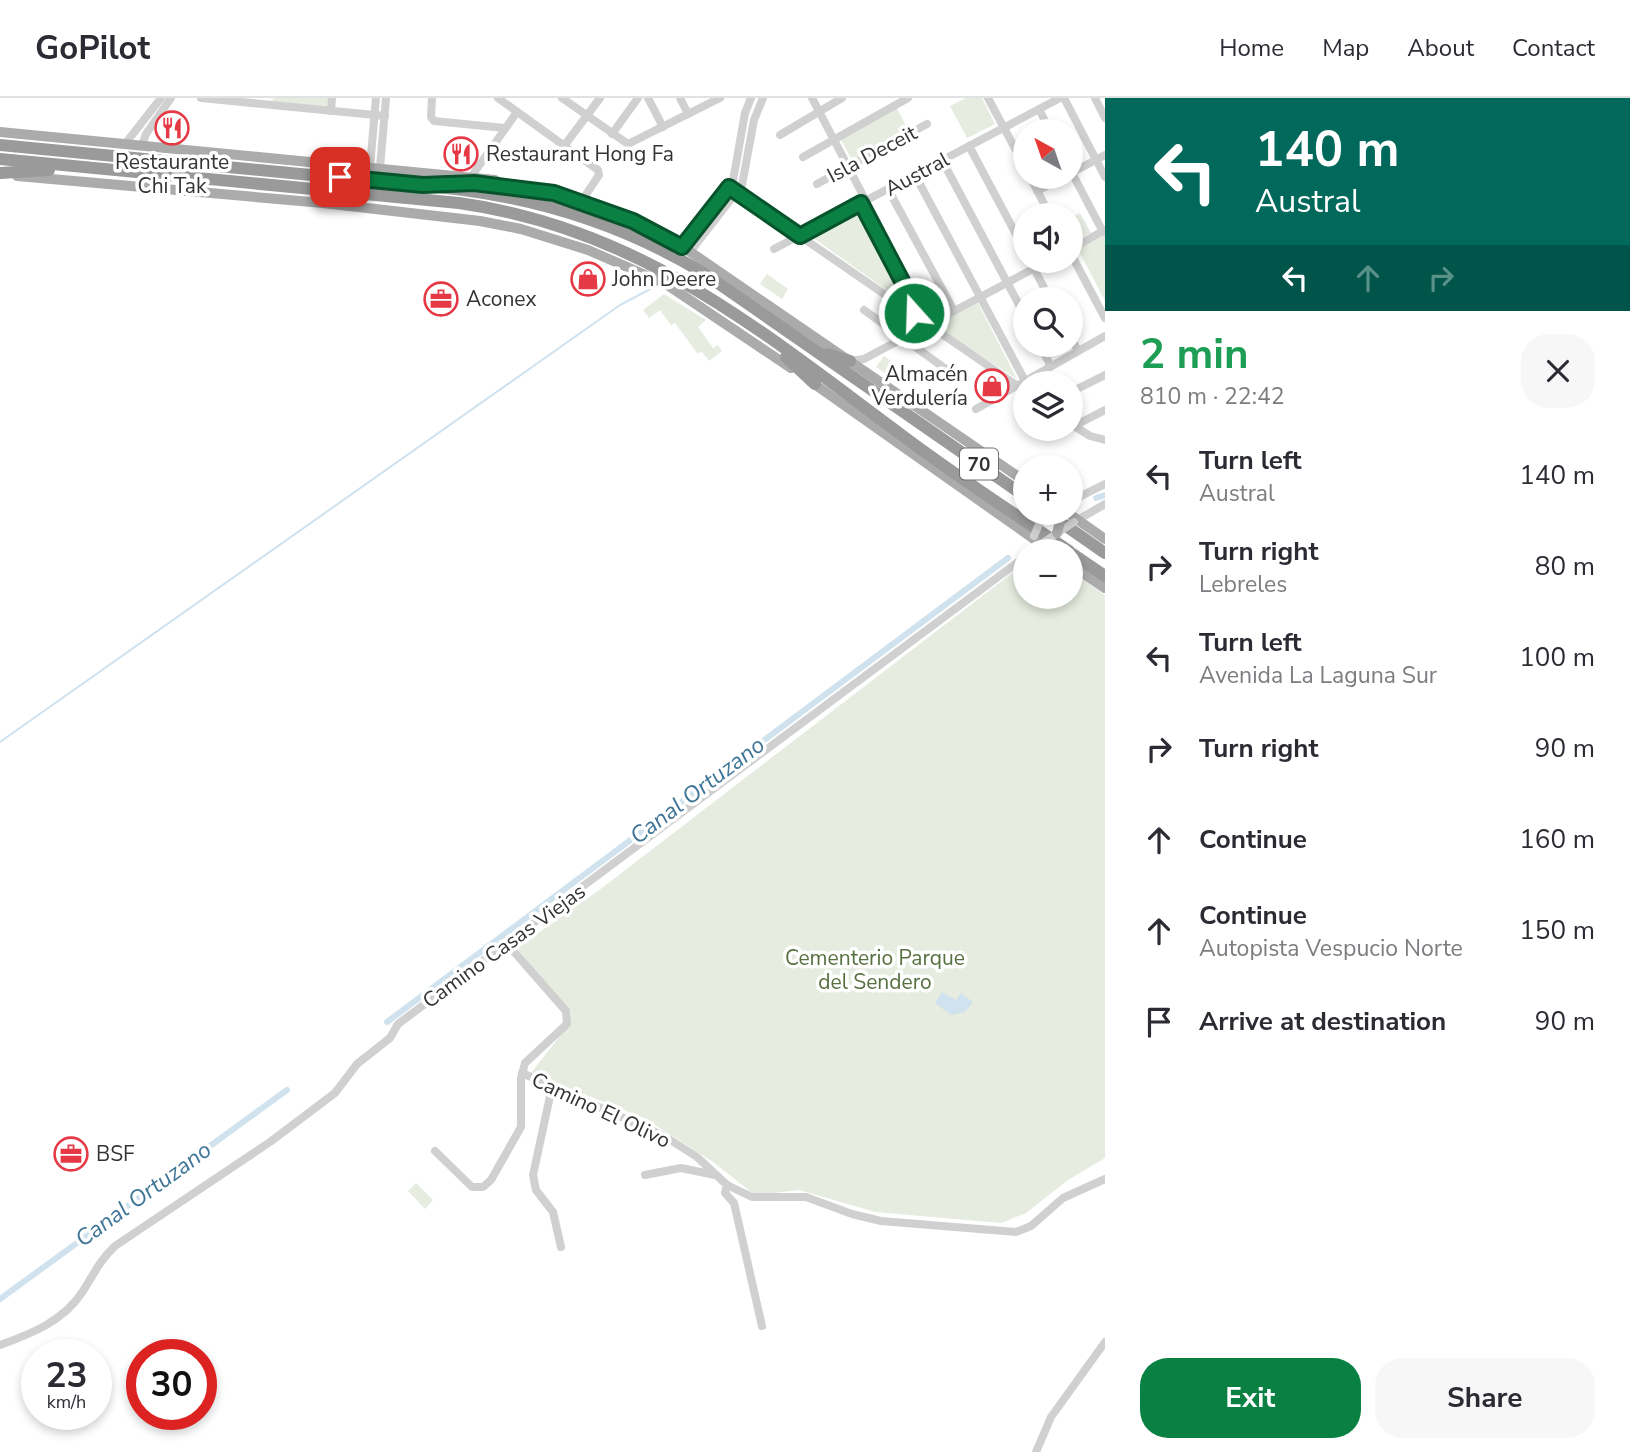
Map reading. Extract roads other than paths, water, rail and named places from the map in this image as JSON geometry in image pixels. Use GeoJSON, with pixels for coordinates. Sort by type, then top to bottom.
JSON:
{"type":"FeatureCollection","features":[{"type":"Feature","properties":{"kind":"highway","name":"70"},"geometry":{"type":"LineString","coordinates":[[0,145],[423,185],[529,201],[619,230],[697,270],[1013,488]]}},
{"type":"Feature","properties":{"kind":"highway","name":"70"},"geometry":{"type":"LineString","coordinates":[[0,159],[459,203],[533,216],[583,232],[631,252],[755,328],[926,453],[1051,539]]}},
{"type":"Feature","properties":{"kind":"highway"},"geometry":{"type":"LineString","coordinates":[[0,174],[86,167]]}},
{"type":"Feature","properties":{"kind":"highway"},"geometry":{"type":"LineString","coordinates":[[423,185],[464,182],[554,193]]}},
{"type":"Feature","properties":{"kind":"highway"},"geometry":{"type":"LineString","coordinates":[[755,328],[815,384]]}},
{"type":"Feature","properties":{"kind":"highway"},"geometry":{"type":"LineString","coordinates":[[806,344],[831,356],[850,361]]}},
{"type":"Feature","properties":{"kind":"highway"},"geometry":{"type":"LineString","coordinates":[[1074,525],[1105,553]]}},
{"type":"Feature","properties":{"kind":"highway","name":"70"},"geometry":{"type":"LineString","coordinates":[[1083,561],[1105,576]]}},
{"type":"Feature","properties":{"kind":"main road"},"geometry":{"type":"LineString","coordinates":[[0,132],[471,177],[554,193],[581,202],[633,221],[686,250],[850,361],[863,364],[1013,473]]}},
{"type":"Feature","properties":{"kind":"main road"},"geometry":{"type":"LineString","coordinates":[[0,174],[470,219],[521,229],[588,250],[666,284],[815,384],[1031,539]]}},
{"type":"Feature","properties":{"kind":"main road"},"geometry":{"type":"LineString","coordinates":[[1057,533],[1060,525]]}},
{"type":"Feature","properties":{"kind":"main road"},"geometry":{"type":"LineString","coordinates":[[1080,525],[1105,539]]}},
{"type":"Feature","properties":{"kind":"main road"},"geometry":{"type":"LineString","coordinates":[[1083,573],[1105,588]]}},
{"type":"Feature","properties":{"kind":"street"},"geometry":{"type":"LineString","coordinates":[[125,144],[161,98]]}},
{"type":"Feature","properties":{"kind":"street"},"geometry":{"type":"LineString","coordinates":[[142,145],[146,134],[171,98]]}},
{"type":"Feature","properties":{"kind":"street"},"geometry":{"type":"LineString","coordinates":[[201,98],[267,101],[385,116]]}},
{"type":"Feature","properties":{"kind":"street"},"geometry":{"type":"LineString","coordinates":[[331,111],[332,98]]}},
{"type":"Feature","properties":{"kind":"street"},"geometry":{"type":"LineString","coordinates":[[375,168],[376,98]]}},
{"type":"Feature","properties":{"kind":"street"},"geometry":{"type":"LineString","coordinates":[[375,168],[386,98]]}},
{"type":"Feature","properties":{"kind":"street"},"geometry":{"type":"LineString","coordinates":[[432,98],[431,117],[434,121],[505,128]]}},
{"type":"Feature","properties":{"kind":"street"},"geometry":{"type":"LineString","coordinates":[[498,98],[599,171],[581,202]]}},
{"type":"Feature","properties":{"kind":"street"},"geometry":{"type":"LineString","coordinates":[[562,98],[628,144],[715,99]]}},
{"type":"Feature","properties":{"kind":"street"},"geometry":{"type":"LineString","coordinates":[[564,146],[600,98]]}},
{"type":"Feature","properties":{"kind":"street"},"geometry":{"type":"LineString","coordinates":[[612,134],[638,98]]}},
{"type":"Feature","properties":{"kind":"street"},"geometry":{"type":"LineString","coordinates":[[648,98],[663,127]]}},
{"type":"Feature","properties":{"kind":"street"},"geometry":{"type":"LineString","coordinates":[[680,98],[688,114]]}},
{"type":"Feature","properties":{"kind":"street"},"geometry":{"type":"LineString","coordinates":[[686,250],[729,187],[737,167],[745,113],[751,98]]}},
{"type":"Feature","properties":{"kind":"street"},"geometry":{"type":"LineString","coordinates":[[686,250],[738,193],[747,166],[755,114],[763,98]]}},
{"type":"Feature","properties":{"kind":"street"},"geometry":{"type":"LineString","coordinates":[[812,98],[912,300],[914,315]]}},
{"type":"Feature","properties":{"kind":"street"},"geometry":{"type":"LineString","coordinates":[[780,135],[842,98]]}},
{"type":"Feature","properties":{"kind":"street"},"geometry":{"type":"LineString","coordinates":[[803,157],[908,98]]}},
{"type":"Feature","properties":{"kind":"street"},"geometry":{"type":"LineString","coordinates":[[988,98],[1013,146]]}},
{"type":"Feature","properties":{"kind":"street"},"geometry":{"type":"LineString","coordinates":[[1062,98],[1105,177]]}},
{"type":"Feature","properties":{"kind":"street","name":"Austral"},"geometry":{"type":"LineString","coordinates":[[774,249],[1062,98]]}},
{"type":"Feature","properties":{"kind":"street"},"geometry":{"type":"LineString","coordinates":[[1095,98],[1105,118]]}},
{"type":"Feature","properties":{"kind":"street"},"geometry":{"type":"LineString","coordinates":[[1039,109],[1044,119]]}},
{"type":"Feature","properties":{"kind":"street"},"geometry":{"type":"LineString","coordinates":[[471,177],[517,112]]}},
{"type":"Feature","properties":{"kind":"street","name":"Isla Deceit"},"geometry":{"type":"LineString","coordinates":[[817,184],[927,124]]}},
{"type":"Feature","properties":{"kind":"street"},"geometry":{"type":"LineString","coordinates":[[969,146],[1013,229]]}},
{"type":"Feature","properties":{"kind":"street"},"geometry":{"type":"LineString","coordinates":[[1083,166],[1105,155]]}},
{"type":"Feature","properties":{"kind":"street"},"geometry":{"type":"LineString","coordinates":[[942,160],[1013,294]]}},
{"type":"Feature","properties":{"kind":"street"},"geometry":{"type":"LineString","coordinates":[[915,175],[1020,371]]}},
{"type":"Feature","properties":{"kind":"street"},"geometry":{"type":"LineString","coordinates":[[729,187],[1013,384]]}},
{"type":"Feature","properties":{"kind":"street"},"geometry":{"type":"LineString","coordinates":[[888,189],[954,311]]}},
{"type":"Feature","properties":{"kind":"street"},"geometry":{"type":"LineString","coordinates":[[1041,189],[1037,191],[1044,203]]}},
{"type":"Feature","properties":{"kind":"street"},"geometry":{"type":"LineString","coordinates":[[1081,189],[1104,231],[1083,242]]}},
{"type":"Feature","properties":{"kind":"street"},"geometry":{"type":"LineString","coordinates":[[863,364],[903,338],[1021,273]]}},
{"type":"Feature","properties":{"kind":"street"},"geometry":{"type":"LineString","coordinates":[[1081,273],[1105,318]]}},
{"type":"Feature","properties":{"kind":"street"},"geometry":{"type":"LineString","coordinates":[[864,310],[950,372]]}},
{"type":"Feature","properties":{"kind":"street"},"geometry":{"type":"LineString","coordinates":[[1083,348],[1105,336]]}},
{"type":"Feature","properties":{"kind":"street"},"geometry":{"type":"LineString","coordinates":[[1046,357],[1050,365]]}},
{"type":"Feature","properties":{"kind":"street"},"geometry":{"type":"LineString","coordinates":[[1039,371],[1066,357]]}},
{"type":"Feature","properties":{"kind":"street"},"geometry":{"type":"LineString","coordinates":[[1083,386],[1105,374]]}},
{"type":"Feature","properties":{"kind":"street"},"geometry":{"type":"LineString","coordinates":[[976,409],[1013,388]]}},
{"type":"Feature","properties":{"kind":"street"},"geometry":{"type":"LineString","coordinates":[[1083,420],[1105,410]]}},
{"type":"Feature","properties":{"kind":"street"},"geometry":{"type":"LineString","coordinates":[[1083,431],[1105,440]]}},
{"type":"Feature","properties":{"kind":"street"},"geometry":{"type":"LineString","coordinates":[[1083,495],[1105,484]]}},
{"type":"Feature","properties":{"kind":"street"},"geometry":{"type":"LineString","coordinates":[[1083,510],[1105,504]]}},
{"type":"Feature","properties":{"kind":"street"},"geometry":{"type":"LineString","coordinates":[[1048,539],[1057,533]]}},
{"type":"Feature","properties":{"kind":"street","name":"Camino Casas Viejas"},"geometry":{"type":"LineString","coordinates":[[0,1345],[45,1327],[67,1310],[82,1293],[97,1264],[114,1246],[270,1142],[335,1093],[357,1064],[390,1038],[398,1024],[509,945],[1013,566]]}},
{"type":"Feature","properties":{"kind":"street","name":"Camino El Olivo"},"geometry":{"type":"LineString","coordinates":[[435,1151],[472,1187],[483,1186],[491,1180],[521,1127],[522,1073],[525,1063],[556,1036],[569,1019],[566,1011],[509,945]]}},
{"type":"Feature","properties":{"kind":"street","name":"Camino El Olivo"},"geometry":{"type":"LineString","coordinates":[[522,1073],[664,1136],[697,1157],[727,1185],[752,1197],[806,1197],[852,1214],[881,1221],[1010,1233],[1026,1229],[1063,1198],[1105,1179]]}},
{"type":"Feature","properties":{"kind":"street"},"geometry":{"type":"LineString","coordinates":[[552,1087],[533,1175],[536,1190],[553,1212],[561,1247]]}},
{"type":"Feature","properties":{"kind":"street"},"geometry":{"type":"LineString","coordinates":[[645,1175],[681,1168],[717,1176]]}},
{"type":"Feature","properties":{"kind":"street"},"geometry":{"type":"LineString","coordinates":[[727,1185],[725,1193],[734,1203],[762,1326]]}},
{"type":"Feature","properties":{"kind":"street"},"geometry":{"type":"LineString","coordinates":[[1036,1452],[1051,1417],[1105,1342]]}},
{"type":"Feature","properties":{"kind":"water"},"geometry":{"type":"Polygon","coordinates":[[[942,992],[956,1000],[961,993],[973,1002],[965,1012],[951,1015],[935,1003],[942,992]]]}},
{"type":"Feature","properties":{"kind":"waterway"},"geometry":{"type":"LineString","coordinates":[[0,742],[620,305],[656,286]]}},
{"type":"Feature","properties":{"kind":"waterway","name":"Canal Ortuzano"},"geometry":{"type":"LineString","coordinates":[[1096,498],[1105,495]]}},
{"type":"Feature","properties":{"kind":"waterway","name":"Canal Ortuzano"},"geometry":{"type":"LineString","coordinates":[[387,1022],[1008,558]]}},
{"type":"Feature","properties":{"kind":"waterway","name":"Canal Ortuzano"},"geometry":{"type":"LineString","coordinates":[[0,1299],[287,1090]]}},
{"type":"Feature","properties":{"kind":"place","name":"Restaurante Chi Tak"},"geometry":{"type":"Point","coordinates":[172,128]}},
{"type":"Feature","properties":{"kind":"place","name":"Restaurant Hong Fa"},"geometry":{"type":"Point","coordinates":[461,154]}},
{"type":"Feature","properties":{"kind":"place","name":"John Deere"},"geometry":{"type":"Point","coordinates":[588,279]}},
{"type":"Feature","properties":{"kind":"place","name":"Aconex"},"geometry":{"type":"Point","coordinates":[441,299]}},
{"type":"Feature","properties":{"kind":"place","name":"Almacén Verdulería"},"geometry":{"type":"Point","coordinates":[992,386]}},
{"type":"Feature","properties":{"kind":"place","name":"BSF"},"geometry":{"type":"Point","coordinates":[71,1154]}},
{"type":"Feature","properties":{"kind":"park label","name":"Cementerio Parque del Sendero"},"geometry":{"type":"Point","coordinates":[875,970]}}]}
